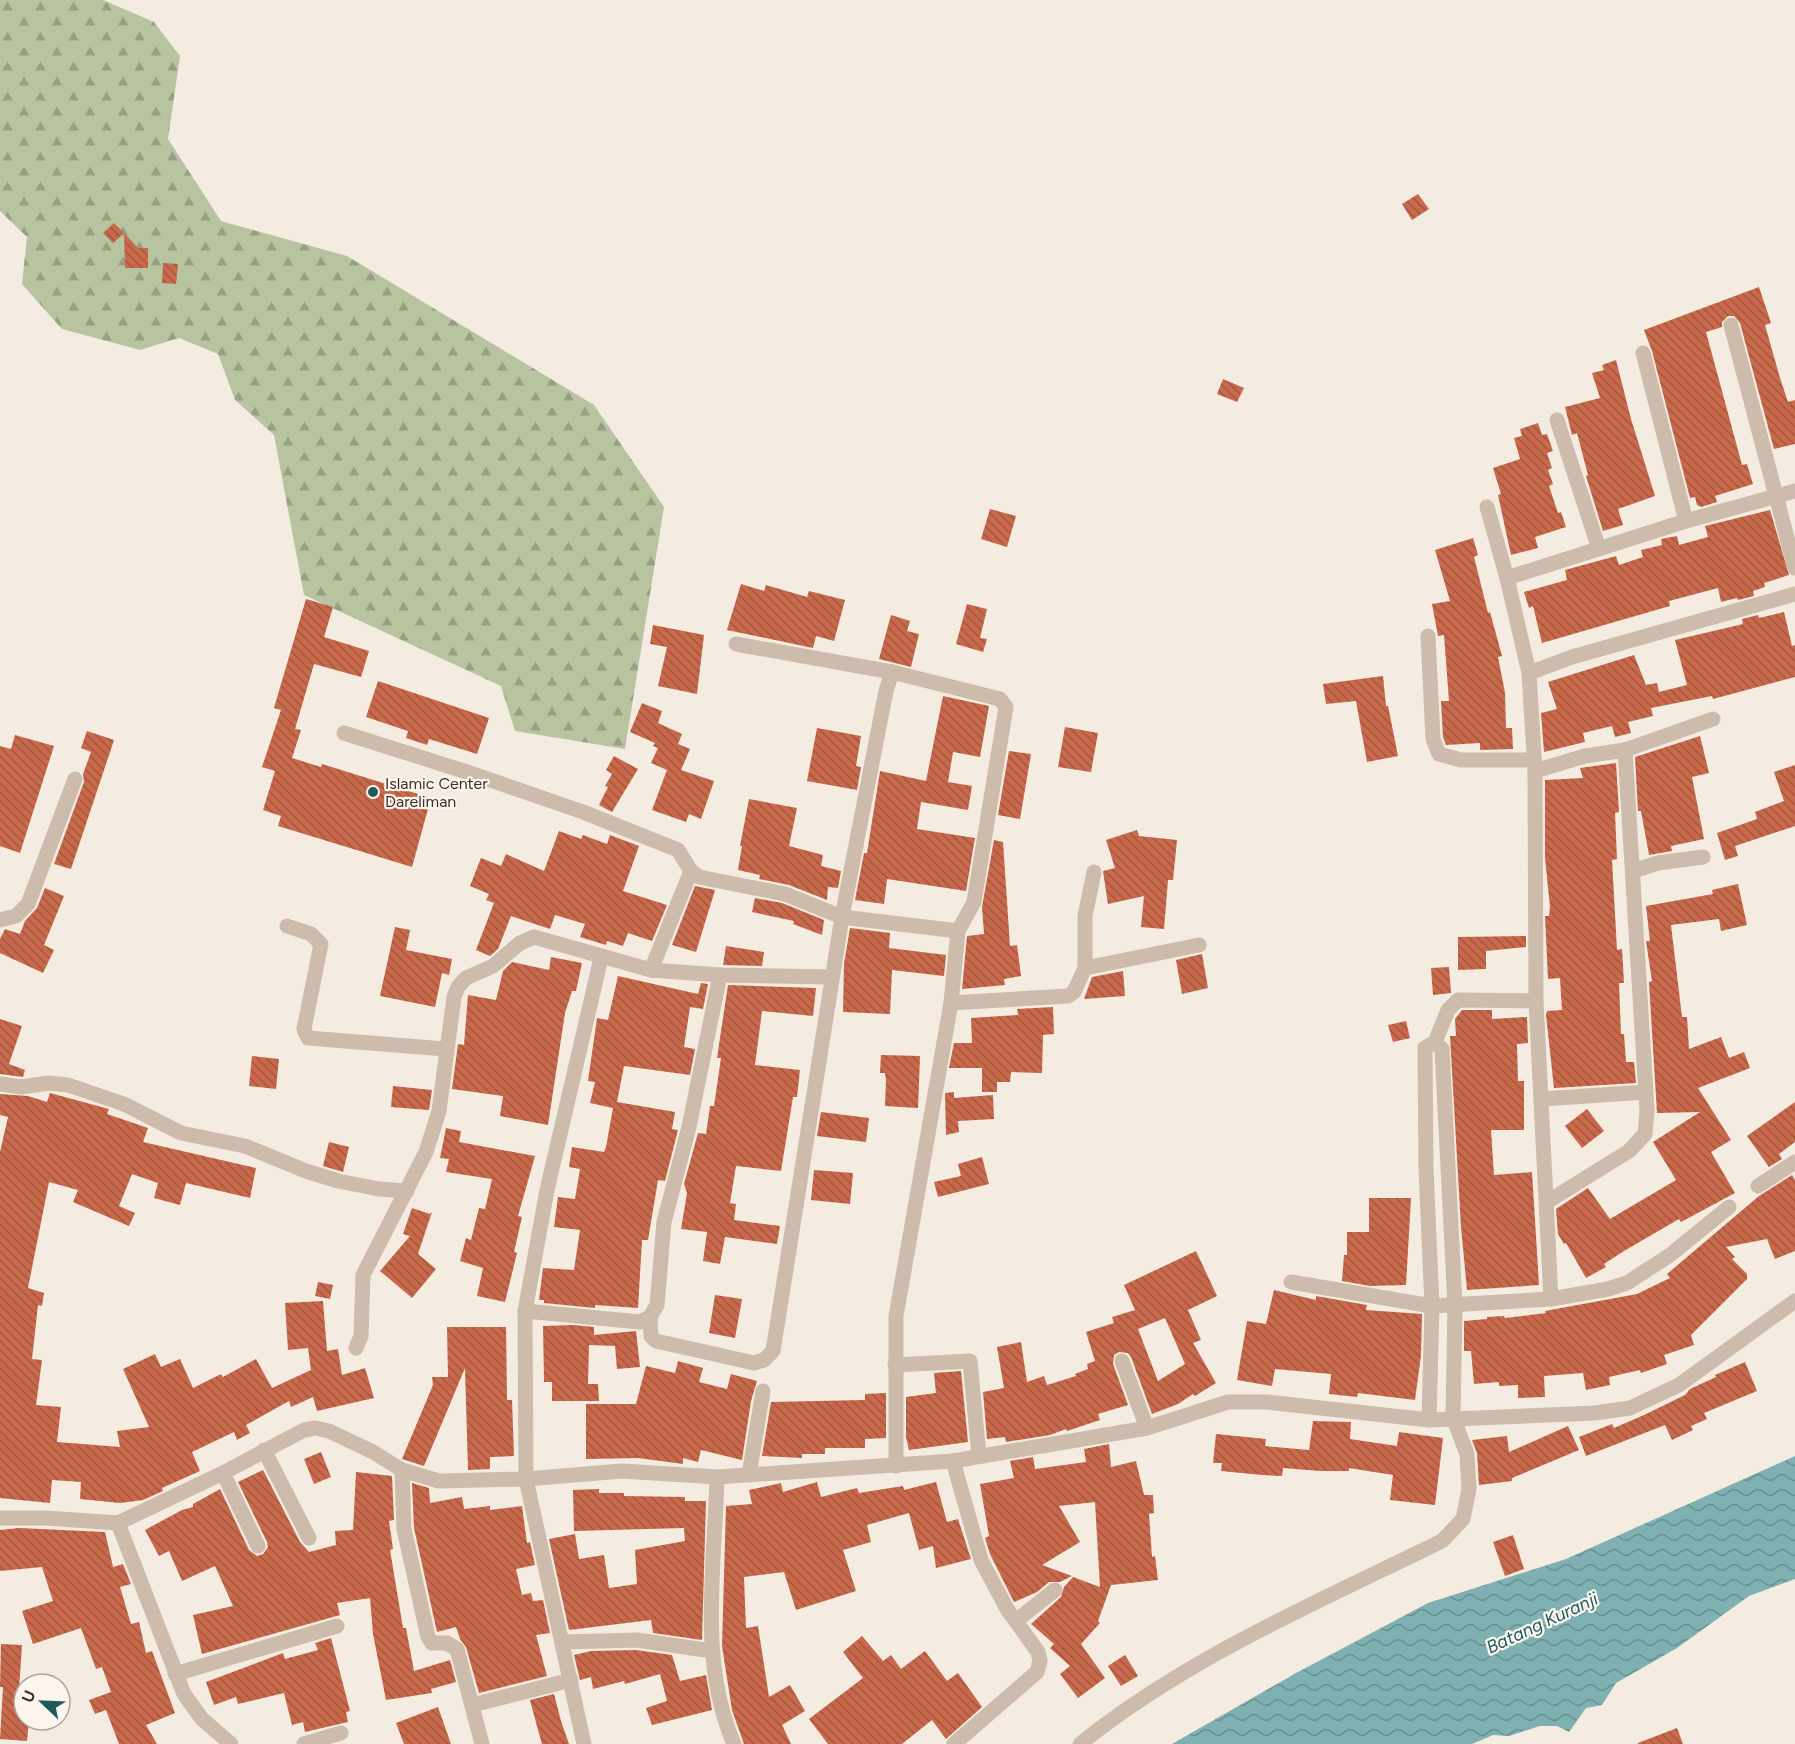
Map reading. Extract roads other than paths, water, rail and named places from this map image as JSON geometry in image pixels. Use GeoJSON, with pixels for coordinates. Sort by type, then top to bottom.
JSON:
{"type":"FeatureCollection","features":[{"type":"Feature","properties":{"kind":"street"},"geometry":{"type":"LineString","coordinates":[[1731,325],[1795,568]]}},
{"type":"Feature","properties":{"kind":"street"},"geometry":{"type":"LineString","coordinates":[[1643,353],[1686,521]]}},
{"type":"Feature","properties":{"kind":"street"},"geometry":{"type":"LineString","coordinates":[[1557,420],[1599,549]]}},
{"type":"Feature","properties":{"kind":"street"},"geometry":{"type":"LineString","coordinates":[[1507,578],[1686,521],[1777,498],[1795,491]]}},
{"type":"Feature","properties":{"kind":"street"},"geometry":{"type":"LineString","coordinates":[[1487,507],[1507,578],[1529,673],[1535,765],[1536,1000],[1551,1299]]}},
{"type":"Feature","properties":{"kind":"street"},"geometry":{"type":"LineString","coordinates":[[1529,673],[1572,657],[1795,594]]}},
{"type":"Feature","properties":{"kind":"street"},"geometry":{"type":"LineString","coordinates":[[1428,636],[1433,739],[1439,754],[1461,760],[1535,765],[1625,750],[1677,734],[1713,719]]}},
{"type":"Feature","properties":{"kind":"street"},"geometry":{"type":"LineString","coordinates":[[736,644],[892,672],[1000,699],[1006,707],[974,902],[958,931],[951,1003],[896,1316],[896,1466]]}},
{"type":"Feature","properties":{"kind":"street"},"geometry":{"type":"LineString","coordinates":[[650,1317],[651,1336],[656,1341],[754,1363],[764,1360],[772,1351],[842,917],[886,691],[892,672]]}},
{"type":"Feature","properties":{"kind":"street"},"geometry":{"type":"LineString","coordinates":[[344,733],[583,813],[678,850],[691,871],[699,877],[785,894],[842,917],[958,931]]}},
{"type":"Feature","properties":{"kind":"street"},"geometry":{"type":"LineString","coordinates":[[1547,1202],[1629,1151],[1641,1140],[1646,1124],[1625,750]]}},
{"type":"Feature","properties":{"kind":"street"},"geometry":{"type":"LineString","coordinates":[[0,920],[16,916],[28,904],[75,779]]}},
{"type":"Feature","properties":{"kind":"street"},"geometry":{"type":"LineString","coordinates":[[1633,871],[1658,863],[1703,856]]}},
{"type":"Feature","properties":{"kind":"street"},"geometry":{"type":"LineString","coordinates":[[651,970],[691,871]]}},
{"type":"Feature","properties":{"kind":"street"},"geometry":{"type":"LineString","coordinates":[[951,1003],[1068,996],[1074,992],[1085,968],[1085,916],[1094,872]]}},
{"type":"Feature","properties":{"kind":"street"},"geometry":{"type":"LineString","coordinates":[[287,926],[311,934],[321,944],[304,1029],[308,1038],[445,1049]]}},
{"type":"Feature","properties":{"kind":"street"},"geometry":{"type":"LineString","coordinates":[[356,1347],[361,1336],[363,1275],[426,1152],[438,1111],[445,1049],[458,987],[466,978],[493,966],[520,943],[534,937],[601,958],[651,970],[720,975],[832,977]]}},
{"type":"Feature","properties":{"kind":"street"},"geometry":{"type":"LineString","coordinates":[[1085,968],[1199,945]]}},
{"type":"Feature","properties":{"kind":"street"},"geometry":{"type":"LineString","coordinates":[[584,1744],[526,1479],[525,1311],[547,1190],[601,958]]}},
{"type":"Feature","properties":{"kind":"street"},"geometry":{"type":"LineString","coordinates":[[525,1311],[640,1322],[650,1317],[657,1305],[664,1222],[689,1127],[720,975]]}},
{"type":"Feature","properties":{"kind":"street"},"geometry":{"type":"LineString","coordinates":[[1429,1420],[1432,1306],[1424,1053],[1427,1045],[1435,1042],[1448,1010],[1458,1000],[1536,1000]]}},
{"type":"Feature","properties":{"kind":"street"},"geometry":{"type":"LineString","coordinates":[[1080,1744],[1131,1707],[1222,1650],[1442,1541],[1462,1519],[1467,1504],[1467,1454],[1453,1417],[1455,1305],[1446,1168],[1442,1049],[1435,1042]]}},
{"type":"Feature","properties":{"kind":"street"},"geometry":{"type":"LineString","coordinates":[[0,1084],[21,1087],[49,1083],[68,1085],[124,1104],[181,1133],[245,1146],[338,1181],[379,1189],[407,1191]]}},
{"type":"Feature","properties":{"kind":"street"},"geometry":{"type":"LineString","coordinates":[[1542,1099],[1646,1092]]}},
{"type":"Feature","properties":{"kind":"street"},"geometry":{"type":"LineString","coordinates":[[1758,1186],[1795,1162]]}},
{"type":"Feature","properties":{"kind":"street"},"geometry":{"type":"LineString","coordinates":[[1426,1169],[1446,1168]]}},
{"type":"Feature","properties":{"kind":"street"},"geometry":{"type":"LineString","coordinates":[[1291,1282],[1432,1306],[1551,1299],[1608,1289],[1627,1283],[1671,1255],[1729,1207]]}},
{"type":"Feature","properties":{"kind":"street"},"geometry":{"type":"LineString","coordinates":[[0,1518],[46,1518],[118,1523],[223,1473],[304,1430],[315,1428],[329,1431],[374,1452],[402,1470],[439,1480],[526,1479],[622,1471],[717,1477],[953,1461],[1147,1428],[1212,1405],[1247,1401],[1429,1420],[1453,1417],[1595,1413],[1630,1408],[1678,1385],[1795,1302]]}},
{"type":"Feature","properties":{"kind":"street"},"geometry":{"type":"LineString","coordinates":[[895,1365],[970,1361],[979,1456]]}},
{"type":"Feature","properties":{"kind":"street"},"geometry":{"type":"LineString","coordinates":[[1122,1361],[1147,1428]]}},
{"type":"Feature","properties":{"kind":"street"},"geometry":{"type":"LineString","coordinates":[[749,1475],[763,1391]]}},
{"type":"Feature","properties":{"kind":"street"},"geometry":{"type":"LineString","coordinates":[[264,1450],[309,1539]]}},
{"type":"Feature","properties":{"kind":"street"},"geometry":{"type":"LineString","coordinates":[[953,1461],[981,1560],[995,1590],[1038,1652],[1040,1661],[1037,1672],[954,1744]]}},
{"type":"Feature","properties":{"kind":"street"},"geometry":{"type":"LineString","coordinates":[[402,1470],[404,1529],[428,1637],[432,1643],[447,1643],[457,1649],[482,1744]]}},
{"type":"Feature","properties":{"kind":"street"},"geometry":{"type":"LineString","coordinates":[[223,1473],[258,1546]]}},
{"type":"Feature","properties":{"kind":"street"},"geometry":{"type":"LineString","coordinates":[[717,1477],[712,1651],[722,1711],[734,1744]]}},
{"type":"Feature","properties":{"kind":"street"},"geometry":{"type":"LineString","coordinates":[[118,1523],[184,1694],[202,1719],[231,1744]]}},
{"type":"Feature","properties":{"kind":"street"},"geometry":{"type":"LineString","coordinates":[[1017,1620],[1055,1590]]}},
{"type":"Feature","properties":{"kind":"street"},"geometry":{"type":"LineString","coordinates":[[175,1674],[337,1626]]}},
{"type":"Feature","properties":{"kind":"street"},"geometry":{"type":"LineString","coordinates":[[563,1642],[637,1640],[712,1651]]}},
{"type":"Feature","properties":{"kind":"street"},"geometry":{"type":"LineString","coordinates":[[472,1706],[571,1680]]}},
{"type":"Feature","properties":{"kind":"street"},"geometry":{"type":"LineString","coordinates":[[304,1744],[341,1733]]}},
{"type":"Feature","properties":{"kind":"water","name":"Batang Kuranji"},"geometry":{"type":"Polygon","coordinates":[[[1795,1456],[1795,1579],[1749,1596],[1677,1648],[1616,1683],[1602,1705],[1586,1708],[1569,1732],[1557,1726],[1540,1726],[1509,1736],[1493,1735],[1472,1744],[1172,1744],[1298,1672],[1428,1603],[1566,1559],[1795,1456]]]}},
{"type":"Feature","properties":{"kind":"place","name":"Islamic Center Dareliman"},"geometry":{"type":"Point","coordinates":[373,792]}}]}
